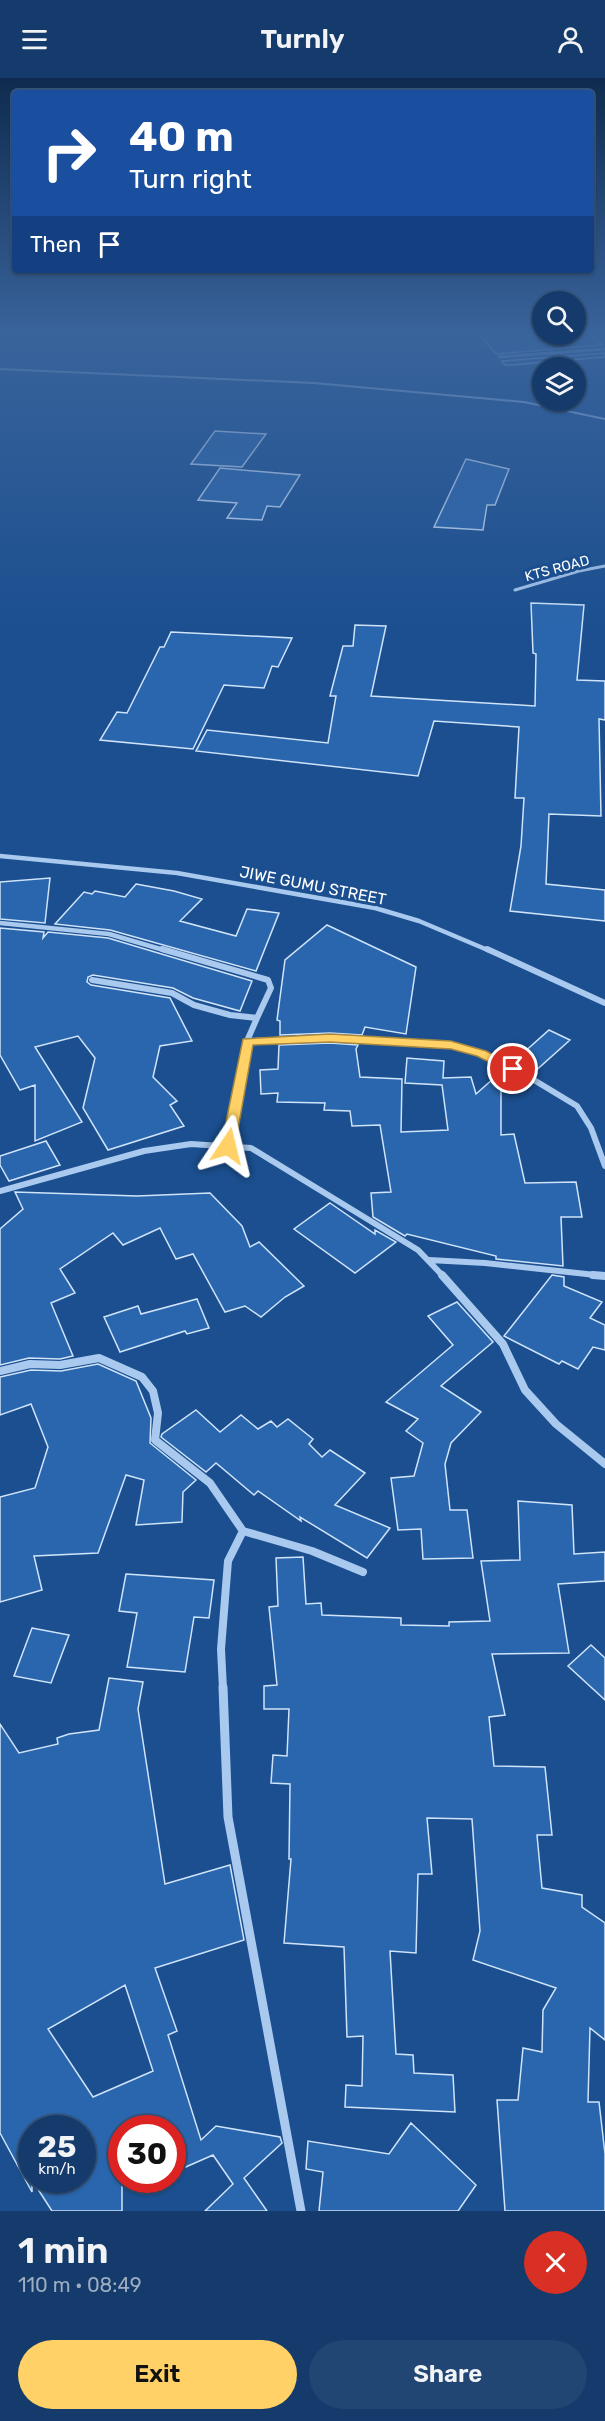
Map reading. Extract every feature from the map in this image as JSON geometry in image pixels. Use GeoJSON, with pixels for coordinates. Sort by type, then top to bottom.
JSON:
{"type":"FeatureCollection","features":[{"type":"Feature","properties":{"kind":"street","name":"JIWE GUMU STREET"},"geometry":{"type":"LineString","coordinates":[[0,856],[177,873],[375,908],[419,921],[468,941],[605,1003]]}},
{"type":"Feature","properties":{"kind":"street"},"geometry":{"type":"LineString","coordinates":[[0,923],[109,934],[268,980],[271,988],[247,1041],[228,1146]]}},
{"type":"Feature","properties":{"kind":"street"},"geometry":{"type":"LineString","coordinates":[[92,980],[172,993],[194,1005],[221,1013],[257,1018]]}},
{"type":"Feature","properties":{"kind":"street"},"geometry":{"type":"LineString","coordinates":[[247,1041],[330,1038],[451,1045],[481,1053],[530,1077],[577,1106],[591,1128],[605,1166]]}},
{"type":"Feature","properties":{"kind":"street"},"geometry":{"type":"LineString","coordinates":[[0,1191],[144,1151],[191,1144],[251,1148],[399,1238],[429,1260],[503,1344],[525,1390],[556,1424],[605,1464]]}},
{"type":"Feature","properties":{"kind":"street"},"geometry":{"type":"LineString","coordinates":[[429,1260],[485,1263],[605,1276]]}},
{"type":"Feature","properties":{"kind":"street"},"geometry":{"type":"LineString","coordinates":[[0,1371],[30,1364],[60,1365],[99,1358],[142,1377],[153,1391],[158,1413],[155,1440],[210,1483],[243,1531],[312,1551],[363,1572]]}},
{"type":"Feature","properties":{"kind":"street"},"geometry":{"type":"LineString","coordinates":[[243,1531],[228,1561],[221,1649],[228,1817],[301,2211]]}},
{"type":"Feature","properties":{"kind":"lane","name":"KTS ROAD"},"geometry":{"type":"LineString","coordinates":[[515,590],[579,571],[605,566]]}},
{"type":"Feature","properties":{"kind":"building"},"geometry":{"type":"Polygon","coordinates":[[[215,432],[266,434],[242,467],[191,464],[215,432]]]}},
{"type":"Feature","properties":{"kind":"building"},"geometry":{"type":"Polygon","coordinates":[[[466,459],[509,469],[495,505],[487,505],[483,530],[434,527],[466,459]]]}},
{"type":"Feature","properties":{"kind":"building"},"geometry":{"type":"Polygon","coordinates":[[[220,468],[300,475],[280,507],[267,506],[262,520],[227,518],[237,503],[198,500],[220,468]]]}},
{"type":"Feature","properties":{"kind":"building"},"geometry":{"type":"Polygon","coordinates":[[[531,603],[584,605],[577,680],[605,681],[605,720],[599,719],[601,816],[549,814],[546,884],[605,890],[605,921],[510,911],[521,846],[524,798],[515,798],[519,727],[434,721],[418,776],[196,751],[207,730],[328,743],[336,696],[330,696],[343,646],[353,646],[355,625],[386,626],[371,696],[535,706],[536,654],[533,653],[531,603]]]}},
{"type":"Feature","properties":{"kind":"building"},"geometry":{"type":"Polygon","coordinates":[[[171,632],[292,638],[278,667],[272,666],[264,688],[224,685],[193,749],[100,740],[117,712],[127,713],[160,647],[164,647],[171,632]]]}},
{"type":"Feature","properties":{"kind":"building"},"geometry":{"type":"Polygon","coordinates":[[[50,878],[45,923],[0,919],[0,882],[50,878]]]}},
{"type":"Feature","properties":{"kind":"building"},"geometry":{"type":"Polygon","coordinates":[[[136,884],[202,899],[180,921],[236,936],[247,909],[279,913],[256,971],[110,930],[55,924],[84,892],[92,894],[95,891],[125,897],[136,884]]]}},
{"type":"Feature","properties":{"kind":"building"},"geometry":{"type":"Polygon","coordinates":[[[327,925],[416,967],[406,1034],[365,1027],[362,1035],[330,1033],[280,1035],[280,1021],[277,1020],[285,960],[327,925]]]}},
{"type":"Feature","properties":{"kind":"building"},"geometry":{"type":"Polygon","coordinates":[[[0,928],[44,932],[43,938],[48,932],[108,938],[252,981],[240,1011],[193,998],[173,988],[93,975],[88,977],[87,982],[91,985],[170,998],[192,1041],[160,1046],[153,1077],[177,1101],[170,1105],[184,1126],[108,1150],[83,1108],[95,1058],[78,1036],[35,1047],[82,1122],[35,1141],[35,1085],[20,1090],[0,1055],[0,928]]]}},
{"type":"Feature","properties":{"kind":"building"},"geometry":{"type":"Polygon","coordinates":[[[549,1030],[570,1040],[533,1073],[512,1063],[549,1030]]]}},
{"type":"Feature","properties":{"kind":"building"},"geometry":{"type":"Polygon","coordinates":[[[330,1043],[358,1045],[356,1049],[360,1077],[402,1079],[401,1132],[448,1130],[442,1085],[405,1083],[407,1058],[444,1061],[443,1078],[471,1077],[476,1094],[501,1072],[501,1135],[514,1134],[525,1183],[576,1182],[582,1217],[561,1217],[563,1266],[496,1259],[496,1256],[407,1234],[405,1236],[373,1217],[371,1193],[391,1192],[380,1125],[352,1126],[350,1111],[324,1110],[325,1103],[277,1102],[278,1093],[261,1094],[260,1070],[278,1069],[279,1045],[330,1043]]]}},
{"type":"Feature","properties":{"kind":"building"},"geometry":{"type":"Polygon","coordinates":[[[46,1141],[60,1165],[9,1181],[0,1165],[0,1156],[46,1141]]]}},
{"type":"Feature","properties":{"kind":"building"},"geometry":{"type":"Polygon","coordinates":[[[15,1192],[137,1196],[210,1193],[242,1226],[250,1247],[259,1242],[304,1286],[285,1297],[261,1317],[245,1306],[225,1312],[193,1254],[176,1259],[160,1228],[123,1245],[113,1233],[60,1269],[75,1293],[51,1303],[73,1356],[60,1359],[29,1358],[0,1365],[0,1229],[23,1209],[15,1192]]]}},
{"type":"Feature","properties":{"kind":"building"},"geometry":{"type":"Polygon","coordinates":[[[330,1203],[375,1234],[375,1230],[396,1242],[355,1273],[294,1229],[330,1203]]]}},
{"type":"Feature","properties":{"kind":"building"},"geometry":{"type":"Polygon","coordinates":[[[552,1275],[564,1277],[564,1286],[602,1302],[590,1318],[605,1325],[605,1350],[593,1347],[578,1369],[562,1361],[559,1364],[504,1336],[552,1275]]]}},
{"type":"Feature","properties":{"kind":"building"},"geometry":{"type":"Polygon","coordinates":[[[197,1299],[209,1328],[187,1334],[185,1331],[120,1352],[104,1317],[138,1306],[141,1314],[197,1299]]]}},
{"type":"Feature","properties":{"kind":"building"},"geometry":{"type":"Polygon","coordinates":[[[457,1302],[493,1342],[441,1386],[481,1412],[451,1443],[445,1464],[450,1510],[467,1510],[473,1558],[423,1559],[421,1529],[398,1530],[391,1478],[414,1476],[423,1443],[406,1431],[418,1419],[386,1402],[453,1345],[428,1316],[457,1302]]]}},
{"type":"Feature","properties":{"kind":"building"},"geometry":{"type":"Polygon","coordinates":[[[98,1364],[136,1381],[151,1418],[150,1443],[196,1480],[183,1492],[182,1522],[136,1525],[144,1480],[126,1475],[98,1553],[34,1556],[42,1590],[0,1602],[0,1497],[35,1488],[48,1447],[31,1404],[0,1415],[0,1377],[31,1370],[61,1371],[98,1364]]]}},
{"type":"Feature","properties":{"kind":"building"},"geometry":{"type":"Polygon","coordinates":[[[196,1410],[220,1432],[241,1415],[258,1429],[271,1421],[277,1427],[288,1419],[313,1439],[309,1444],[322,1457],[330,1450],[365,1473],[335,1505],[390,1528],[367,1558],[300,1517],[301,1521],[258,1491],[254,1495],[216,1463],[206,1472],[161,1437],[196,1410]]]}},
{"type":"Feature","properties":{"kind":"building"},"geometry":{"type":"Polygon","coordinates":[[[518,1501],[572,1505],[574,1554],[605,1552],[605,1581],[558,1584],[569,1653],[492,1654],[505,1715],[489,1717],[494,1766],[545,1767],[552,1835],[537,1835],[542,1888],[582,1895],[582,1907],[605,1923],[605,2040],[590,2028],[588,2102],[599,2102],[605,2154],[605,2211],[505,2211],[497,2100],[518,2100],[523,2048],[542,2052],[543,2010],[556,1988],[473,1960],[480,1931],[472,1819],[427,1818],[432,1874],[418,1874],[416,1953],[390,1951],[396,2054],[413,2055],[414,2073],[453,2075],[455,2112],[345,2107],[346,2085],[362,2086],[363,2036],[347,2037],[344,1947],[284,1943],[291,1859],[289,1859],[290,1784],[271,1783],[273,1755],[287,1756],[289,1709],[264,1709],[264,1686],[277,1685],[269,1607],[278,1606],[276,1558],[303,1557],[306,1604],[321,1603],[322,1615],[401,1618],[401,1625],[449,1626],[449,1622],[490,1621],[481,1561],[520,1560],[518,1501]]]}},
{"type":"Feature","properties":{"kind":"building"},"geometry":{"type":"Polygon","coordinates":[[[126,1574],[214,1580],[209,1618],[194,1617],[185,1672],[127,1667],[137,1613],[119,1611],[126,1574]]]}},
{"type":"Feature","properties":{"kind":"building"},"geometry":{"type":"Polygon","coordinates":[[[32,1628],[69,1635],[51,1683],[14,1676],[32,1628]]]}},
{"type":"Feature","properties":{"kind":"building"},"geometry":{"type":"Polygon","coordinates":[[[591,1645],[605,1658],[605,1700],[568,1666],[591,1645]]]}},
{"type":"Feature","properties":{"kind":"building"},"geometry":{"type":"Polygon","coordinates":[[[109,1678],[143,1682],[138,1709],[165,1884],[230,1865],[244,1940],[155,1968],[177,2031],[168,2035],[201,2140],[216,2126],[280,2137],[282,2143],[244,2178],[267,2211],[205,2211],[233,2184],[213,2155],[186,2167],[186,2115],[108,2115],[108,2193],[122,2193],[122,2211],[52,2211],[40,2193],[96,2193],[96,2115],[18,2115],[18,2166],[0,2133],[0,1724],[19,1753],[58,1744],[57,1738],[69,1734],[99,1730],[109,1678]],[[125,1985],[48,2029],[93,2097],[153,2071],[125,1985]]]}},
{"type":"Feature","properties":{"kind":"building"},"geometry":{"type":"Polygon","coordinates":[[[411,2123],[476,2185],[458,2211],[319,2211],[323,2172],[306,2169],[308,2141],[389,2154],[411,2123]]]}},
{"type":"Feature","properties":{"kind":"route"},"geometry":{"type":"LineString","coordinates":[[228,1146],[247,1041],[330,1038],[451,1045],[481,1053],[513,1069]]}}]}
